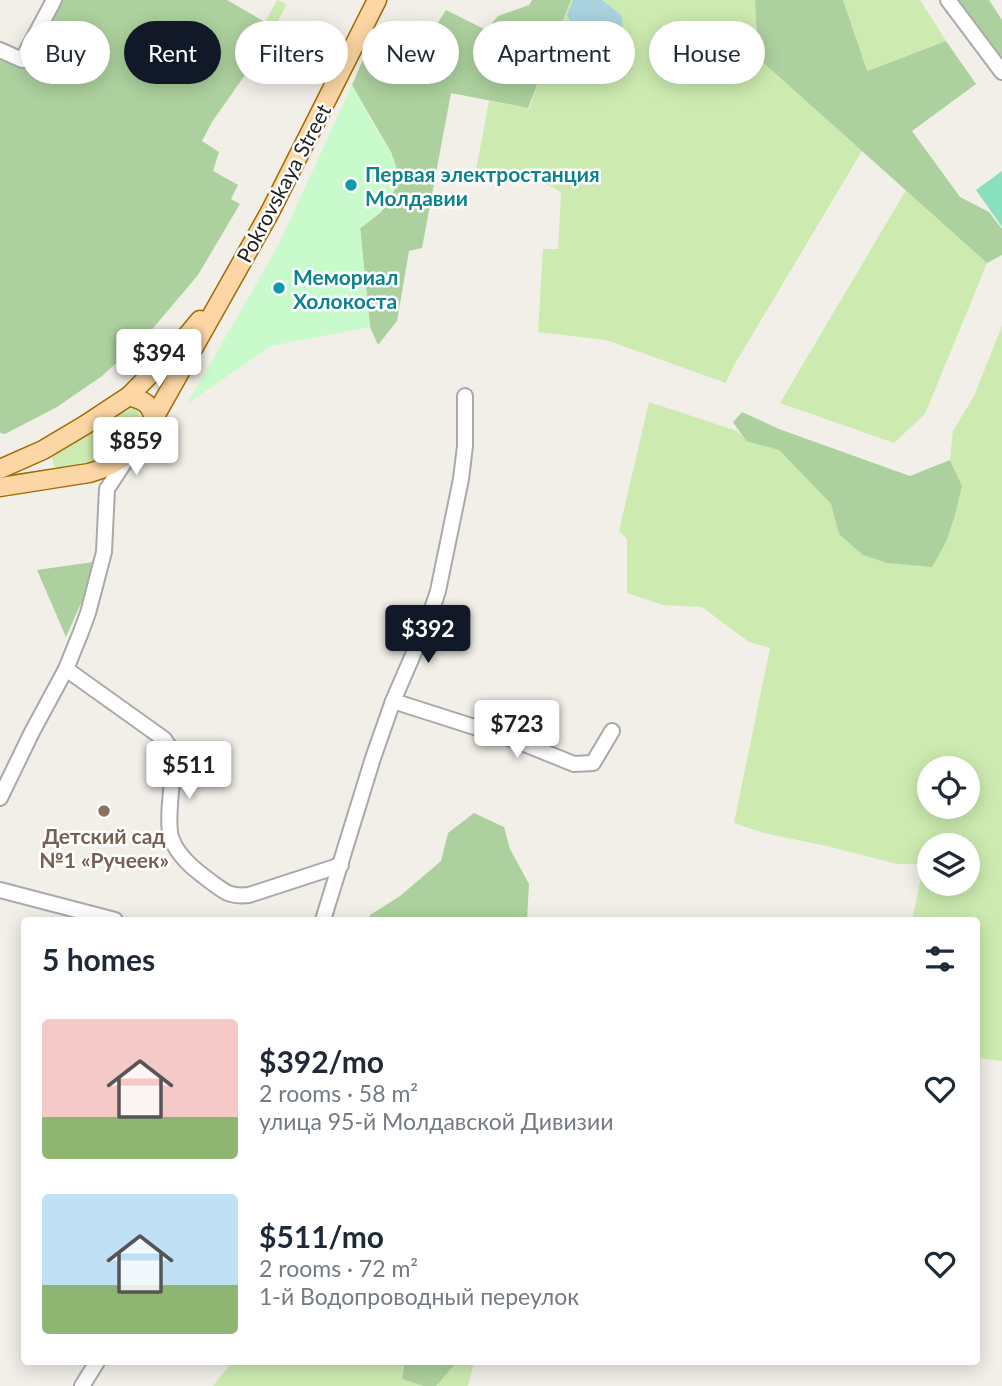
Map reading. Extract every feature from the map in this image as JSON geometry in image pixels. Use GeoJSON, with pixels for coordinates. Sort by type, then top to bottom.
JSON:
{"type":"FeatureCollection","features":[{"type":"Feature","properties":{"kind":"main road","name":"Pokrovskaya Street"},"geometry":{"type":"LineString","coordinates":[[0,487],[89,473],[113,465],[136,445],[154,418],[270,212],[377,0]]}},
{"type":"Feature","properties":{"kind":"main road","name":"Pokrovskaya Street"},"geometry":{"type":"LineString","coordinates":[[0,469],[43,450],[129,396],[226,292]]}},
{"type":"Feature","properties":{"kind":"main road"},"geometry":{"type":"LineString","coordinates":[[129,396],[145,401],[154,418]]}},
{"type":"Feature","properties":{"kind":"main road"},"geometry":{"type":"LineString","coordinates":[[43,450],[39,461],[42,471],[52,479]]}},
{"type":"Feature","properties":{"kind":"street"},"geometry":{"type":"LineString","coordinates":[[0,50],[22,60],[54,0]]}},
{"type":"Feature","properties":{"kind":"street"},"geometry":{"type":"LineString","coordinates":[[948,0],[1002,72]]}},
{"type":"Feature","properties":{"kind":"street"},"geometry":{"type":"LineString","coordinates":[[324,917],[373,758],[438,591],[461,480],[465,446],[465,396]]}},
{"type":"Feature","properties":{"kind":"street"},"geometry":{"type":"LineString","coordinates":[[107,489],[136,445]]}},
{"type":"Feature","properties":{"kind":"street"},"geometry":{"type":"LineString","coordinates":[[0,798],[66,669],[88,612],[104,552],[107,489],[103,481],[89,473]]}},
{"type":"Feature","properties":{"kind":"street"},"geometry":{"type":"LineString","coordinates":[[66,669],[164,739],[174,760],[169,825],[171,838],[195,870],[228,894],[235,897],[249,895],[341,865]]}},
{"type":"Feature","properties":{"kind":"street"},"geometry":{"type":"LineString","coordinates":[[394,701],[512,739],[574,764],[593,763],[612,731]]}},
{"type":"Feature","properties":{"kind":"street"},"geometry":{"type":"LineString","coordinates":[[0,890],[104,917]]}},
{"type":"Feature","properties":{"kind":"street"},"geometry":{"type":"LineString","coordinates":[[82,1386],[95,1365]]}},
{"type":"Feature","properties":{"kind":"green space"},"geometry":{"type":"Polygon","coordinates":[[[63,0],[227,0],[263,21],[235,21],[235,84],[239,84],[202,141],[219,152],[213,171],[238,185],[231,199],[240,204],[198,275],[149,333],[102,376],[57,407],[5,434],[0,433],[0,57],[21,66],[21,84],[110,84],[110,21],[52,21],[63,0]]]}},
{"type":"Feature","properties":{"kind":"green space"},"geometry":{"type":"Polygon","coordinates":[[[277,0],[287,4],[278,21],[266,21],[277,0]]]}},
{"type":"Feature","properties":{"kind":"green space"},"geometry":{"type":"Polygon","coordinates":[[[532,0],[571,0],[563,21],[494,21],[498,16],[529,5],[532,0]]]}},
{"type":"Feature","properties":{"kind":"green space"},"geometry":{"type":"Polygon","coordinates":[[[571,0],[755,0],[756,21],[649,21],[649,84],[765,84],[765,64],[862,151],[726,383],[606,340],[538,332],[543,249],[558,249],[561,192],[540,181],[475,175],[489,101],[529,108],[538,84],[635,84],[635,21],[563,21],[571,0]]]}},
{"type":"Feature","properties":{"kind":"green space"},"geometry":{"type":"Polygon","coordinates":[[[755,0],[843,0],[867,71],[946,41],[976,84],[912,131],[960,197],[989,212],[1002,229],[1002,255],[987,263],[765,64],[765,21],[756,21],[755,0]]]}},
{"type":"Feature","properties":{"kind":"green space"},"geometry":{"type":"Polygon","coordinates":[[[843,0],[920,0],[946,41],[866,71],[843,0]]]}},
{"type":"Feature","properties":{"kind":"green space"},"geometry":{"type":"Polygon","coordinates":[[[956,0],[989,0],[1002,20],[1002,58],[956,0]]]}},
{"type":"Feature","properties":{"kind":"green space"},"geometry":{"type":"Polygon","coordinates":[[[446,10],[473,24],[473,84],[538,84],[528,108],[451,93],[422,248],[409,251],[397,321],[378,345],[370,327],[360,228],[380,213],[389,202],[392,154],[352,85],[362,62],[362,84],[459,84],[459,21],[439,21],[446,10]]]}},
{"type":"Feature","properties":{"kind":"green space"},"geometry":{"type":"Polygon","coordinates":[[[352,85],[391,153],[397,176],[388,203],[360,228],[370,327],[271,346],[187,404],[278,246],[352,85]]]}},
{"type":"Feature","properties":{"kind":"green space"},"geometry":{"type":"Polygon","coordinates":[[[1002,171],[1002,227],[976,190],[1002,171]]]}},
{"type":"Feature","properties":{"kind":"green space"},"geometry":{"type":"Polygon","coordinates":[[[906,190],[987,263],[925,414],[894,443],[780,403],[906,190]]]}},
{"type":"Feature","properties":{"kind":"green space"},"geometry":{"type":"Polygon","coordinates":[[[1002,326],[1002,1061],[980,1058],[980,917],[913,917],[917,896],[980,896],[980,833],[917,833],[917,864],[897,864],[764,833],[734,823],[770,648],[749,642],[702,607],[663,605],[627,593],[627,539],[619,531],[649,402],[737,431],[746,441],[779,450],[831,504],[839,534],[947,540],[962,486],[950,460],[953,431],[974,396],[1002,326]]]}},
{"type":"Feature","properties":{"kind":"green space"},"geometry":{"type":"Polygon","coordinates":[[[131,405],[138,410],[140,418],[118,448],[94,460],[58,468],[54,466],[54,453],[131,405]]]}},
{"type":"Feature","properties":{"kind":"green space"},"geometry":{"type":"Polygon","coordinates":[[[742,412],[779,429],[910,476],[950,460],[962,486],[947,540],[932,567],[888,563],[863,555],[839,534],[831,504],[779,450],[746,441],[733,422],[742,412]]]}},
{"type":"Feature","properties":{"kind":"green space"},"geometry":{"type":"Polygon","coordinates":[[[93,562],[82,601],[66,637],[37,570],[93,562]]]}},
{"type":"Feature","properties":{"kind":"green space"},"geometry":{"type":"Polygon","coordinates":[[[474,813],[504,827],[510,849],[529,884],[527,917],[370,917],[441,861],[448,833],[474,813]]]}},
{"type":"Feature","properties":{"kind":"green space"},"geometry":{"type":"Polygon","coordinates":[[[230,1365],[473,1365],[468,1386],[213,1386],[230,1365]]]}},
{"type":"Feature","properties":{"kind":"green space"},"geometry":{"type":"Polygon","coordinates":[[[404,1365],[454,1365],[436,1386],[424,1386],[402,1379],[404,1365]]]}},
{"type":"Feature","properties":{"kind":"water"},"geometry":{"type":"Polygon","coordinates":[[[573,0],[602,0],[621,15],[622,21],[570,21],[567,15],[573,0]]]}},
{"type":"Feature","properties":{"kind":"place","name":"Первая электростанция Молдавии"},"geometry":{"type":"Point","coordinates":[351,185]}},
{"type":"Feature","properties":{"kind":"place","name":"Мемориал Холокоста"},"geometry":{"type":"Point","coordinates":[279,288]}},
{"type":"Feature","properties":{"kind":"place","name":"Детский сад №1 «Ручеек»"},"geometry":{"type":"Point","coordinates":[104,811]}}]}
